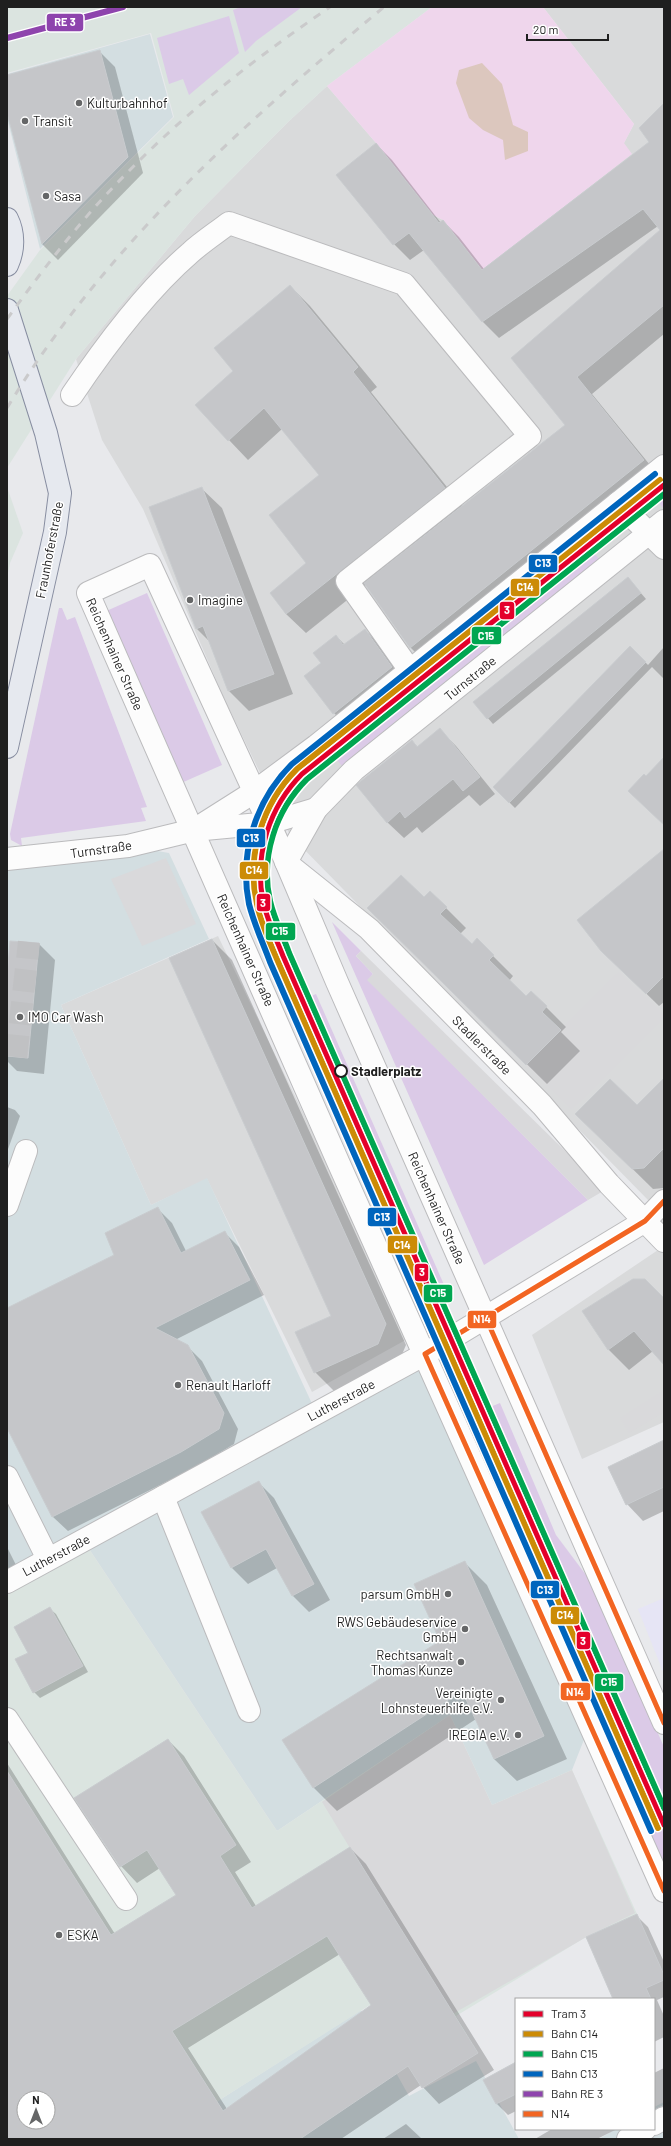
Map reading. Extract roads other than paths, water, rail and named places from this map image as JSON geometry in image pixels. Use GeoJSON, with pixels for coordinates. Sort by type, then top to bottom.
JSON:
{"type":"FeatureCollection","features":[{"type":"Feature","properties":{"kind":"main road"},"geometry":{"type":"LineString","coordinates":[[7,219],[12,237],[12,251],[7,265]]}},
{"type":"Feature","properties":{"kind":"main road","name":"Fraunhoferstraße"},"geometry":{"type":"LineString","coordinates":[[7,310],[46,433],[60,493],[55,532],[7,746]]}},
{"type":"Feature","properties":{"kind":"street"},"geometry":{"type":"LineString","coordinates":[[72,395],[102,349],[155,289],[190,253],[228,223],[404,284],[530,436],[347,581],[409,669]]}},
{"type":"Feature","properties":{"kind":"street","name":"Turnstraße"},"geometry":{"type":"LineString","coordinates":[[194,830],[254,792],[316,746],[409,669],[664,466]]}},
{"type":"Feature","properties":{"kind":"street"},"geometry":{"type":"LineString","coordinates":[[618,503],[659,534]]}},
{"type":"Feature","properties":{"kind":"street","name":"Turnstraße"},"geometry":{"type":"LineString","coordinates":[[286,862],[316,809],[354,770],[659,534]]}},
{"type":"Feature","properties":{"kind":"street","name":"Reichenhainer Straße"},"geometry":{"type":"LineString","coordinates":[[664,1723],[269,823],[150,565],[88,593],[194,830],[339,1164],[664,1891]]}},
{"type":"Feature","properties":{"kind":"street","name":"Turnstraße"},"geometry":{"type":"LineString","coordinates":[[7,860],[128,846],[194,830],[269,823],[316,809]]}},
{"type":"Feature","properties":{"kind":"street","name":"Stadlerstraße"},"geometry":{"type":"LineString","coordinates":[[286,862],[369,929],[542,1105],[609,1184],[664,1241]]}},
{"type":"Feature","properties":{"kind":"street"},"geometry":{"type":"LineString","coordinates":[[7,1205],[26,1151]]}},
{"type":"Feature","properties":{"kind":"street","name":"Lutherstraße"},"geometry":{"type":"LineString","coordinates":[[7,1582],[425,1354],[645,1221],[664,1201]]}},
{"type":"Feature","properties":{"kind":"street"},"geometry":{"type":"LineString","coordinates":[[7,1477],[48,1559]]}},
{"type":"Feature","properties":{"kind":"street"},"geometry":{"type":"LineString","coordinates":[[163,1497],[249,1711]]}},
{"type":"Feature","properties":{"kind":"street"},"geometry":{"type":"LineString","coordinates":[[7,1719],[126,1900]]}},
{"type":"Feature","properties":{"kind":"street"},"geometry":{"type":"LineString","coordinates":[[655,2123],[664,2118]]}},
{"type":"Feature","properties":{"kind":"street"},"geometry":{"type":"LineString","coordinates":[[628,2139],[643,2130]]}},
{"type":"Feature","properties":{"kind":"tunnel"},"geometry":{"type":"LineString","coordinates":[[16,1057],[29,942]]}},
{"type":"Feature","properties":{"kind":"railway"},"geometry":{"type":"LineString","coordinates":[[7,319],[49,262],[94,208],[149,151],[173,128],[249,65],[330,7]]}},
{"type":"Feature","properties":{"kind":"railway"},"geometry":{"type":"LineString","coordinates":[[7,408],[45,350],[87,295],[131,242],[228,143],[331,51],[384,7]]}},
{"type":"Feature","properties":{"kind":"tram line","name":"3"},"geometry":{"type":"LineString","coordinates":[[664,485],[302,774],[290,787],[273,817],[263,849],[261,866],[263,901],[269,922],[283,956],[664,1825]]}},
{"type":"Feature","properties":{"kind":"rail line","name":"C13"},"geometry":{"type":"LineString","coordinates":[[651,1831],[270,962],[249,904],[246,885],[246,866],[248,847],[259,811],[268,794],[292,764],[655,474]]}},
{"type":"Feature","properties":{"kind":"rail line","name":"C14"},"geometry":{"type":"LineString","coordinates":[[658,1828],[271,945],[257,904],[254,886],[254,868],[256,849],[266,814],[274,798],[297,769],[660,480]]}},
{"type":"Feature","properties":{"kind":"rail line","name":"C15"},"geometry":{"type":"LineString","coordinates":[[664,494],[307,779],[286,805],[279,820],[273,836],[267,868],[267,884],[270,901],[276,921],[289,953],[664,1808]]}},
{"type":"Feature","properties":{"kind":"place","name":"Kulturbahnhof"},"geometry":{"type":"Point","coordinates":[79,103]}},
{"type":"Feature","properties":{"kind":"place","name":"Transit"},"geometry":{"type":"Point","coordinates":[25,121]}},
{"type":"Feature","properties":{"kind":"place","name":"Sasa"},"geometry":{"type":"Point","coordinates":[46,196]}},
{"type":"Feature","properties":{"kind":"place","name":"Imagine"},"geometry":{"type":"Point","coordinates":[190,600]}},
{"type":"Feature","properties":{"kind":"place","name":"IMO Car Wash"},"geometry":{"type":"Point","coordinates":[20,1017]}},
{"type":"Feature","properties":{"kind":"place","name":"Stadlerplatz"},"geometry":{"type":"Point","coordinates":[341,1071]}},
{"type":"Feature","properties":{"kind":"place","name":"Renault Harloff"},"geometry":{"type":"Point","coordinates":[178,1385]}},
{"type":"Feature","properties":{"kind":"place","name":"parsum GmbH"},"geometry":{"type":"Point","coordinates":[448,1594]}},
{"type":"Feature","properties":{"kind":"place","name":"RWS Gebäudeservice GmbH"},"geometry":{"type":"Point","coordinates":[465,1629]}},
{"type":"Feature","properties":{"kind":"place","name":"Rechtsanwalt Thomas Kunze"},"geometry":{"type":"Point","coordinates":[461,1662]}},
{"type":"Feature","properties":{"kind":"place","name":"Vereinigte Lohnsteuerhilfe e.V."},"geometry":{"type":"Point","coordinates":[501,1700]}},
{"type":"Feature","properties":{"kind":"place","name":"IREGIA e.V."},"geometry":{"type":"Point","coordinates":[518,1735]}},
{"type":"Feature","properties":{"kind":"place","name":"ESKA"},"geometry":{"type":"Point","coordinates":[59,1935]}}]}
